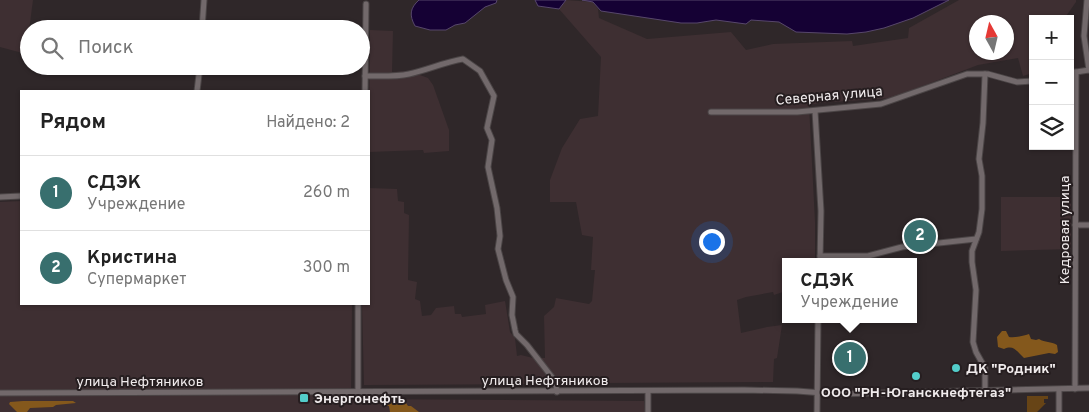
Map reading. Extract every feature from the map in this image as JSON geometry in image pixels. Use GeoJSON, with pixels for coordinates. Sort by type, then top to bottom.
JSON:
{"type":"FeatureCollection","features":[{"type":"Feature","properties":{"kind":"street"},"geometry":{"type":"LineString","coordinates":[[203,20],[204,0]]}},
{"type":"Feature","properties":{"kind":"street"},"geometry":{"type":"LineString","coordinates":[[1074,72],[1089,70],[1084,36],[1087,0]]}},
{"type":"Feature","properties":{"kind":"street"},"geometry":{"type":"LineString","coordinates":[[366,4],[366,20]]}},
{"type":"Feature","properties":{"kind":"street"},"geometry":{"type":"LineString","coordinates":[[365,90],[365,76],[411,74],[463,58],[480,70],[489,84],[494,96],[487,128],[492,140],[488,171],[498,208],[500,236],[498,249],[506,280],[513,297],[514,330],[555,381],[557,392]]}},
{"type":"Feature","properties":{"kind":"street"},"geometry":{"type":"LineString","coordinates":[[984,74],[983,123],[979,160],[982,176],[982,208],[979,232],[972,251],[976,290],[973,342],[985,368],[985,391]]}},
{"type":"Feature","properties":{"kind":"street","name":"Северная улица"},"geometry":{"type":"LineString","coordinates":[[711,112],[815,111],[881,104],[961,76],[984,74],[1017,82],[1029,81]]}},
{"type":"Feature","properties":{"kind":"street"},"geometry":{"type":"LineString","coordinates":[[197,90],[199,75]]}},
{"type":"Feature","properties":{"kind":"street","name":"Кедровая улица"},"geometry":{"type":"LineString","coordinates":[[1073,105],[1075,389]]}},
{"type":"Feature","properties":{"kind":"street"},"geometry":{"type":"LineString","coordinates":[[815,111],[821,211],[820,258]]}},
{"type":"Feature","properties":{"kind":"street"},"geometry":{"type":"LineString","coordinates":[[0,197],[20,196]]}},
{"type":"Feature","properties":{"kind":"street"},"geometry":{"type":"LineString","coordinates":[[1075,225],[1089,225]]}},
{"type":"Feature","properties":{"kind":"street"},"geometry":{"type":"LineString","coordinates":[[836,258],[868,256],[902,247],[976,239]]}},
{"type":"Feature","properties":{"kind":"street"},"geometry":{"type":"LineString","coordinates":[[358,305],[358,391]]}},
{"type":"Feature","properties":{"kind":"street"},"geometry":{"type":"LineString","coordinates":[[817,412],[818,323]]}},
{"type":"Feature","properties":{"kind":"street","name":"улица Нефтяников"},"geometry":{"type":"LineString","coordinates":[[0,393],[780,390],[817,393],[1089,388]]}},
{"type":"Feature","properties":{"kind":"street"},"geometry":{"type":"LineString","coordinates":[[1059,390],[1059,412]]}},
{"type":"Feature","properties":{"kind":"street"},"geometry":{"type":"LineString","coordinates":[[648,391],[648,412]]}},
{"type":"Feature","properties":{"kind":"shaded area"},"geometry":{"type":"Polygon","coordinates":[[[0,0],[33,0],[30,20],[20,20],[20,52],[0,47],[0,0]]]}},
{"type":"Feature","properties":{"kind":"shaded area"},"geometry":{"type":"Polygon","coordinates":[[[419,0],[497,0],[496,3],[485,7],[465,23],[455,25],[446,30],[430,30],[415,26],[413,22],[411,12],[419,0]]]}},
{"type":"Feature","properties":{"kind":"shaded area"},"geometry":{"type":"Polygon","coordinates":[[[535,0],[566,0],[559,9],[538,6],[535,0]]]}},
{"type":"Feature","properties":{"kind":"shaded area"},"geometry":{"type":"Polygon","coordinates":[[[566,0],[593,2],[598,9],[599,18],[647,39],[731,32],[746,50],[773,44],[852,41],[853,46],[908,38],[909,28],[959,0],[1076,0],[1067,15],[1029,15],[1029,74],[1023,76],[1018,58],[1014,59],[1014,15],[969,15],[969,60],[1007,60],[978,65],[891,98],[809,105],[815,258],[782,258],[782,292],[774,295],[773,292],[737,300],[741,333],[782,325],[777,358],[774,359],[773,382],[604,383],[604,378],[557,377],[549,384],[364,385],[362,305],[370,305],[370,188],[397,189],[398,201],[404,202],[404,213],[409,215],[408,280],[417,282],[415,299],[420,301],[422,316],[431,315],[436,308],[454,306],[455,314],[461,314],[462,317],[486,314],[485,305],[505,301],[510,332],[515,338],[517,356],[545,358],[544,316],[554,307],[556,298],[589,304],[592,301],[595,270],[591,270],[593,237],[582,235],[576,202],[550,202],[550,180],[562,148],[580,119],[598,116],[601,57],[559,9],[566,0]]]}},
{"type":"Feature","properties":{"kind":"shaded area"},"geometry":{"type":"Polygon","coordinates":[[[582,0],[949,0],[913,18],[884,28],[847,34],[796,32],[779,22],[751,20],[746,24],[716,20],[681,23],[601,11],[593,2],[582,0]]]}},
{"type":"Feature","properties":{"kind":"shaded area"},"geometry":{"type":"Polygon","coordinates":[[[370,30],[393,31],[392,72],[409,71],[428,78],[433,85],[449,130],[449,151],[424,153],[423,150],[370,152],[370,30]]]}},
{"type":"Feature","properties":{"kind":"shaded area"},"geometry":{"type":"Polygon","coordinates":[[[1001,197],[1071,197],[1071,249],[1001,251],[1001,197]]]}},
{"type":"Feature","properties":{"kind":"shaded area"},"geometry":{"type":"Polygon","coordinates":[[[20,201],[20,305],[352,305],[351,399],[644,401],[645,412],[0,412],[0,202],[20,201]]]}},
{"type":"Feature","properties":{"kind":"shaded area"},"geometry":{"type":"Polygon","coordinates":[[[1002,331],[1006,331],[1009,337],[1029,334],[1031,339],[1039,339],[1057,345],[1058,352],[1024,358],[1013,348],[1004,349],[998,347],[997,337],[1002,331]]]}},
{"type":"Feature","properties":{"kind":"shaded area"},"geometry":{"type":"Polygon","coordinates":[[[1027,396],[1048,396],[1048,399],[1044,399],[1044,403],[1046,403],[1037,412],[1027,412],[1027,396]]]}},
{"type":"Feature","properties":{"kind":"shaded area"},"geometry":{"type":"Polygon","coordinates":[[[394,400],[400,401],[402,404],[406,403],[419,412],[390,412],[389,406],[383,405],[390,404],[394,400]]]}},
{"type":"Feature","properties":{"kind":"shaded area"},"geometry":{"type":"Polygon","coordinates":[[[73,401],[76,403],[30,408],[27,412],[17,412],[9,404],[10,402],[73,401]]]}},
{"type":"Feature","properties":{"kind":"place","name":"Кристина"},"geometry":{"type":"Point","coordinates":[920,236]}},
{"type":"Feature","properties":{"kind":"place","name":"СДЭК"},"geometry":{"type":"Point","coordinates":[850,358]}},
{"type":"Feature","properties":{"kind":"place","name":"ДК \"Родник\""},"geometry":{"type":"Point","coordinates":[956,368]}},
{"type":"Feature","properties":{"kind":"place","name":"ООО \"РН-Юганскнефтегаз\""},"geometry":{"type":"Point","coordinates":[916,376]}},
{"type":"Feature","properties":{"kind":"place","name":"Энергонефть"},"geometry":{"type":"Point","coordinates":[304,398]}}]}
